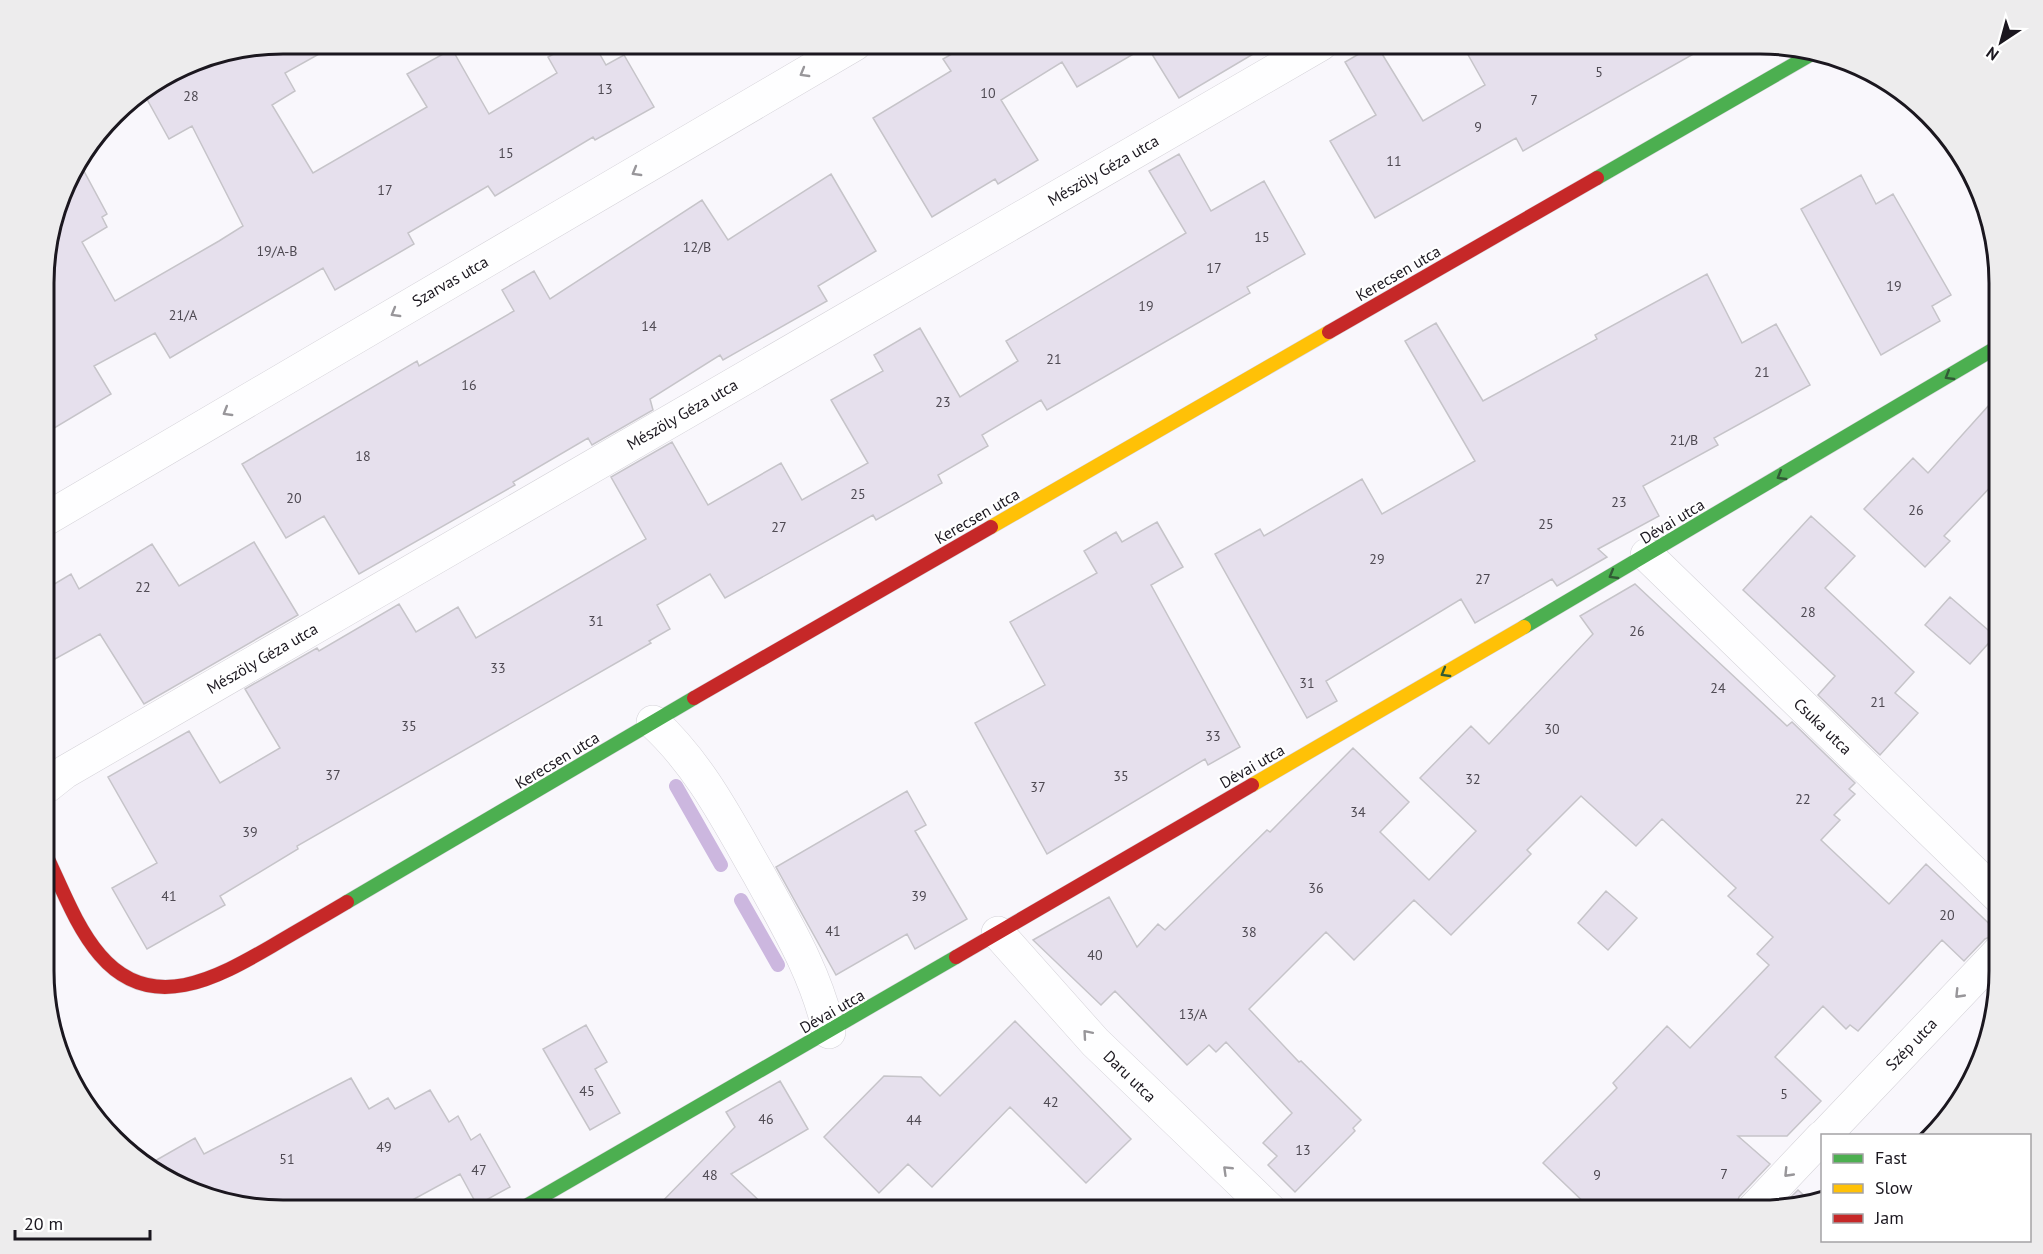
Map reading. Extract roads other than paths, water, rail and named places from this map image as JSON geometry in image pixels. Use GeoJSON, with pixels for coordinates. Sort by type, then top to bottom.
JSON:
{"type":"FeatureCollection","features":[{"type":"Feature","properties":{"kind":"street","name":"Szarvas utca"},"geometry":{"type":"LineString","coordinates":[[54,514],[838,54]]}},
{"type":"Feature","properties":{"kind":"street","name":"Mészöly Géza utca"},"geometry":{"type":"LineString","coordinates":[[54,781],[96,754],[1304,54]]}},
{"type":"Feature","properties":{"kind":"street","name":"Kerecsen utca"},"geometry":{"type":"LineString","coordinates":[[54,872],[98,954],[120,977],[148,988],[166,990],[197,983],[259,954],[653,722],[1805,58]]}},
{"type":"Feature","properties":{"kind":"street","name":"Dévai utca"},"geometry":{"type":"LineString","coordinates":[[536,1200],[1647,555],[1989,352]]}},
{"type":"Feature","properties":{"kind":"street","name":"Csuka utca"},"geometry":{"type":"LineString","coordinates":[[1647,555],[1989,887]]}},
{"type":"Feature","properties":{"kind":"street"},"geometry":{"type":"LineString","coordinates":[[653,722],[682,751],[733,827],[807,966],[819,993],[829,1032]]}},
{"type":"Feature","properties":{"kind":"street","name":"Daru utca"},"geometry":{"type":"LineString","coordinates":[[998,933],[1095,1042],[1260,1200]]}},
{"type":"Feature","properties":{"kind":"street","name":"Szép utca"},"geometry":{"type":"LineString","coordinates":[[1825,1134],[1989,962]]}},
{"type":"Feature","properties":{"kind":"street","name":"Szép utca"},"geometry":{"type":"LineString","coordinates":[[1762,1200],[1821,1138]]}},
{"type":"Feature","properties":{"kind":"waterway"},"geometry":{"type":"LineString","coordinates":[[676,786],[721,865]]}},
{"type":"Feature","properties":{"kind":"waterway"},"geometry":{"type":"LineString","coordinates":[[741,900],[778,965]]}}]}
